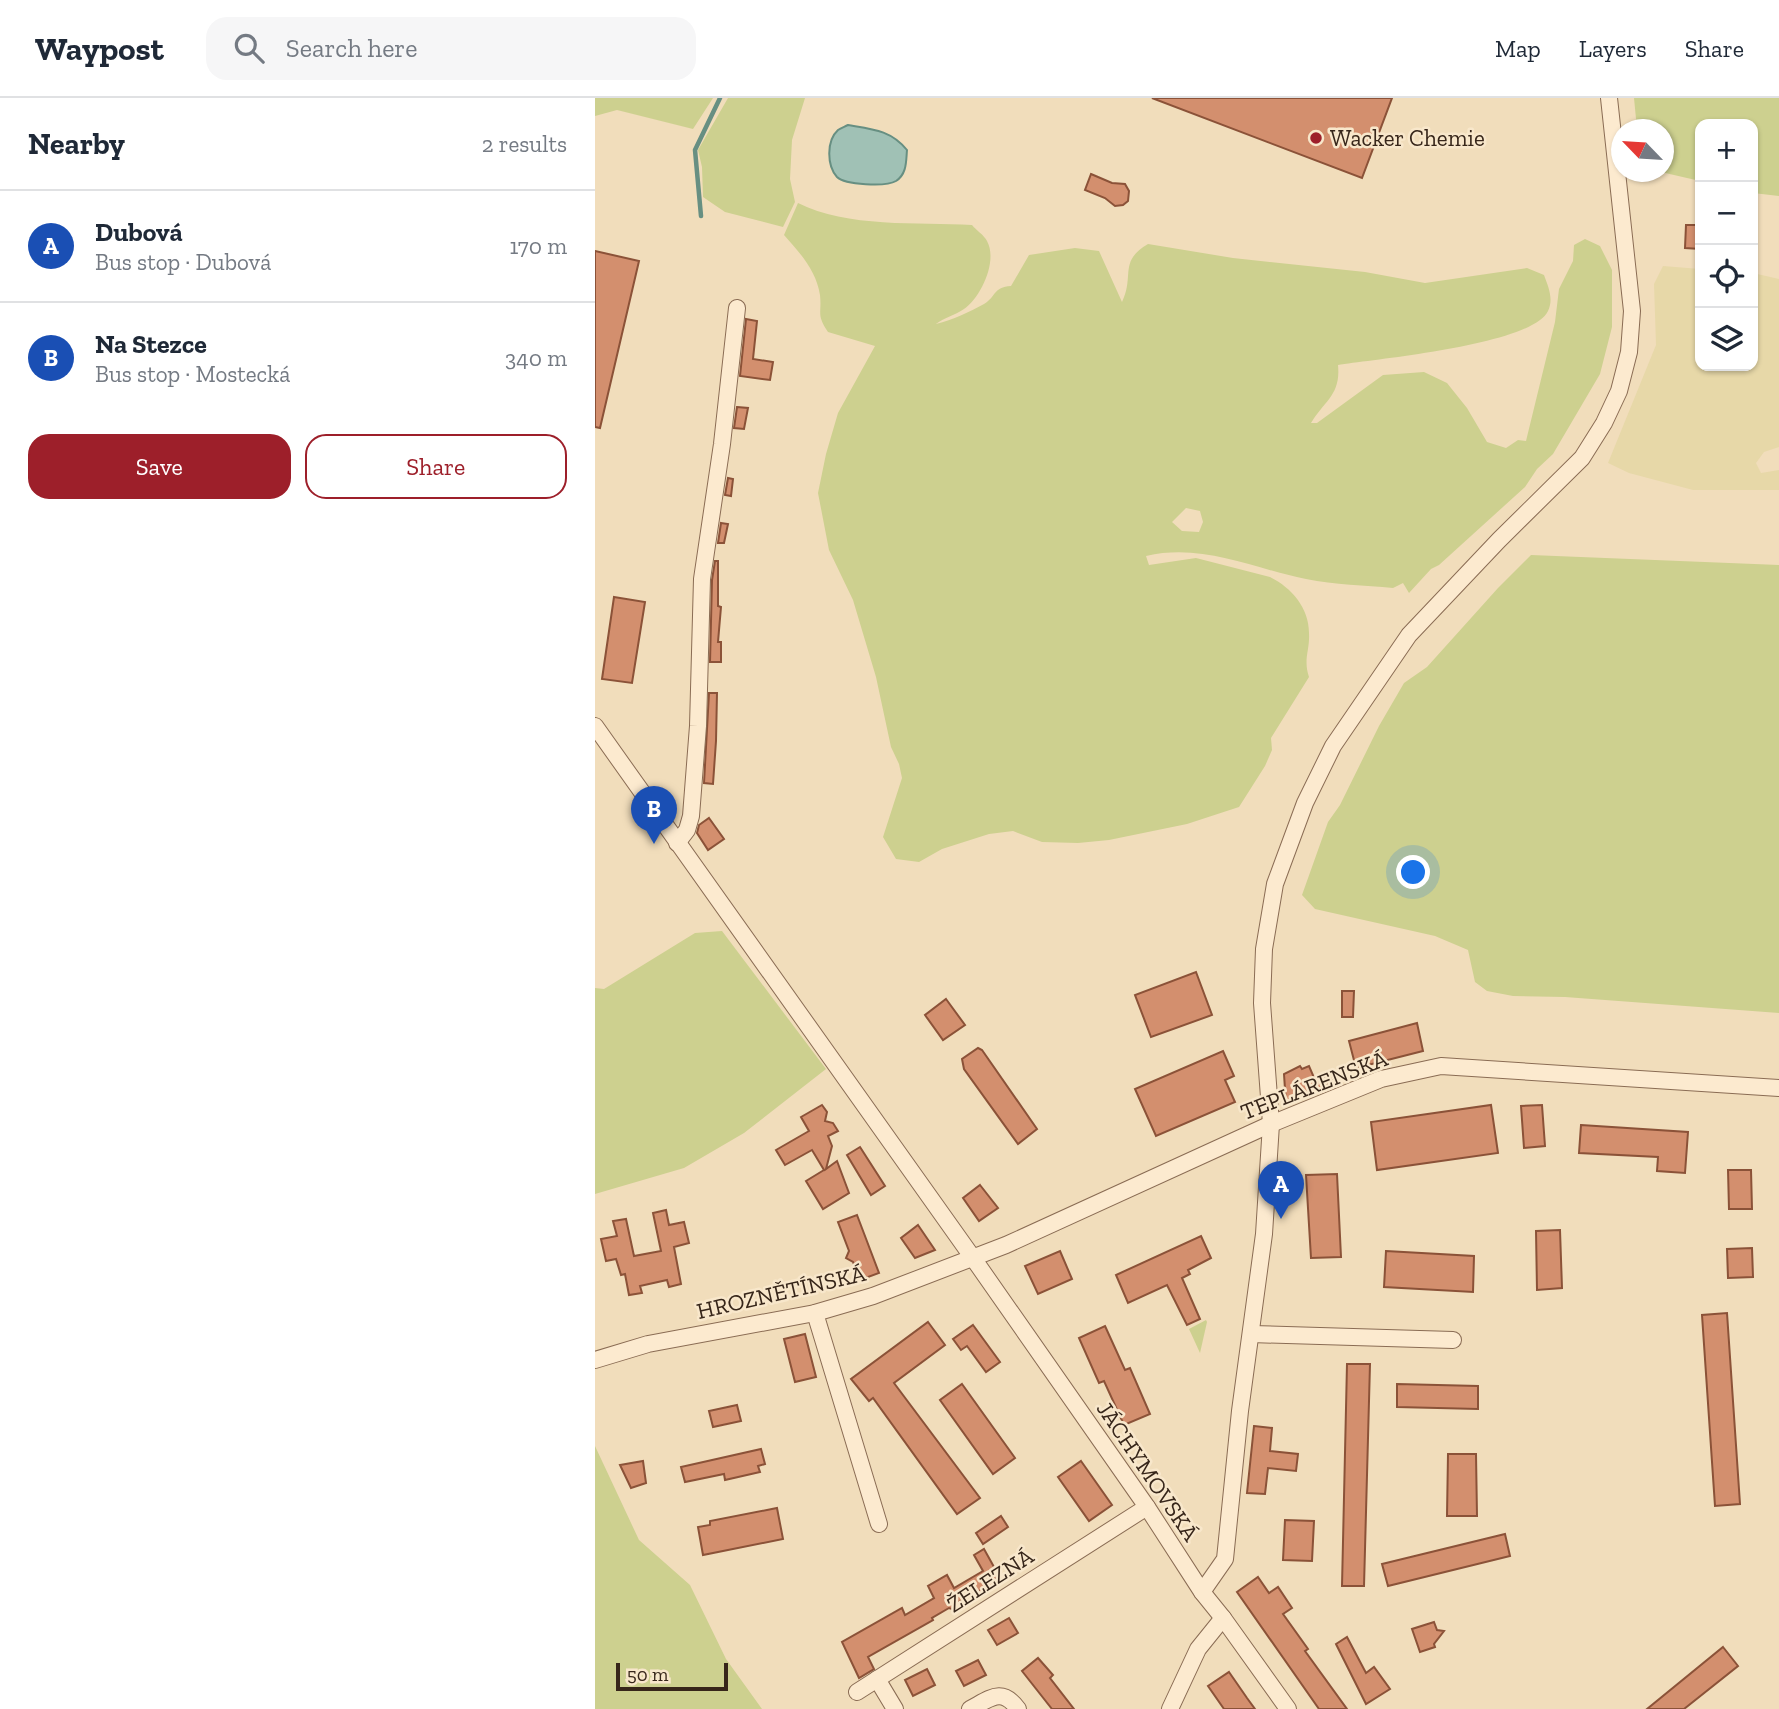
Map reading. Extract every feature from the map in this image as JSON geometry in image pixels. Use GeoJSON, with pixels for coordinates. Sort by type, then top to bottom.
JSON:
{"type":"FeatureCollection","features":[{"type":"Feature","properties":{"kind":"street"},"geometry":{"type":"LineString","coordinates":[[1202,1592],[1225,1559],[1240,1411],[1264,1234],[1271,1124],[1262,1003],[1264,949],[1275,884],[1305,803],[1333,746],[1409,635],[1582,458],[1604,423],[1619,391],[1629,352],[1632,311],[1609,98]]}},
{"type":"Feature","properties":{"kind":"street"},"geometry":{"type":"LineString","coordinates":[[677,843],[687,830],[691,816],[698,726],[702,579],[722,444],[737,309]]}},
{"type":"Feature","properties":{"kind":"street","name":"JÁCHYMOVSKÁ"},"geometry":{"type":"LineString","coordinates":[[595,726],[973,1258],[1147,1507],[1202,1592],[1288,1709]]}},
{"type":"Feature","properties":{"kind":"street","name":"TEPLÁRENSKÁ"},"geometry":{"type":"LineString","coordinates":[[973,1258],[1271,1124],[1381,1079],[1441,1066],[1779,1088]]}},
{"type":"Feature","properties":{"kind":"street","name":"HROZNĚTÍNSKÁ"},"geometry":{"type":"LineString","coordinates":[[595,1360],[648,1344],[815,1313],[873,1296],[973,1258]]}},
{"type":"Feature","properties":{"kind":"street"},"geometry":{"type":"LineString","coordinates":[[815,1313],[879,1524]]}},
{"type":"Feature","properties":{"kind":"street"},"geometry":{"type":"LineString","coordinates":[[1251,1334],[1453,1340]]}},
{"type":"Feature","properties":{"kind":"street","name":"ŽELEZNÁ"},"geometry":{"type":"LineString","coordinates":[[857,1692],[1147,1507]]}},
{"type":"Feature","properties":{"kind":"street"},"geometry":{"type":"LineString","coordinates":[[1170,1709],[1198,1649],[1223,1618]]}},
{"type":"Feature","properties":{"kind":"street"},"geometry":{"type":"LineString","coordinates":[[877,1679],[895,1709]]}},
{"type":"Feature","properties":{"kind":"street"},"geometry":{"type":"LineString","coordinates":[[970,1709],[1003,1695],[1011,1699],[1018,1709]]}},
{"type":"Feature","properties":{"kind":"shaded area"},"geometry":{"type":"Polygon","coordinates":[[[1663,266],[1695,269],[1695,371],[1758,371],[1758,274],[1779,279],[1779,447],[1764,452],[1756,463],[1761,473],[1779,470],[1779,490],[1693,490],[1629,473],[1608,463],[1656,345],[1654,284],[1663,266]]]}},
{"type":"Feature","properties":{"kind":"green space"},"geometry":{"type":"Polygon","coordinates":[[[595,98],[713,98],[693,129],[617,110],[595,116],[595,98]]]}},
{"type":"Feature","properties":{"kind":"green space"},"geometry":{"type":"Polygon","coordinates":[[[728,98],[805,98],[792,140],[790,179],[795,202],[783,227],[725,212],[703,197],[702,167],[698,150],[728,98]]]}},
{"type":"Feature","properties":{"kind":"green space"},"geometry":{"type":"Polygon","coordinates":[[[1634,98],[1779,98],[1779,196],[1758,194],[1758,119],[1695,119],[1695,180],[1674,175],[1674,119],[1636,119],[1634,98]]]}},
{"type":"Feature","properties":{"kind":"green space"},"geometry":{"type":"Polygon","coordinates":[[[798,203],[838,217],[860,220],[972,225],[986,239],[990,249],[986,278],[970,303],[936,324],[973,310],[988,301],[1001,288],[1011,286],[1029,255],[1075,248],[1099,251],[1122,302],[1130,263],[1148,244],[1233,258],[1365,272],[1425,283],[1527,268],[1544,275],[1550,293],[1548,311],[1536,323],[1514,333],[1485,341],[1338,365],[1334,391],[1311,423],[1317,423],[1383,375],[1424,372],[1447,383],[1467,408],[1487,442],[1506,448],[1518,440],[1526,441],[1555,322],[1559,289],[1573,261],[1574,245],[1585,239],[1600,246],[1612,270],[1612,327],[1600,374],[1553,454],[1537,469],[1525,487],[1439,565],[1431,569],[1409,593],[1403,583],[1393,588],[1317,581],[1207,555],[1167,553],[1146,556],[1149,565],[1196,558],[1270,577],[1292,593],[1306,615],[1309,633],[1309,677],[1271,738],[1272,750],[1265,766],[1239,807],[1187,824],[1109,840],[1042,842],[1013,831],[989,834],[942,849],[919,862],[896,859],[883,837],[902,778],[891,747],[876,677],[853,600],[829,550],[818,493],[838,413],[875,346],[828,332],[821,317],[820,295],[815,278],[784,235],[798,203]],[[1186,508],[1172,522],[1182,531],[1199,532],[1203,522],[1200,511],[1186,508]]]}},
{"type":"Feature","properties":{"kind":"green space"},"geometry":{"type":"Polygon","coordinates":[[[1531,555],[1779,565],[1779,1013],[1565,997],[1513,996],[1487,991],[1475,982],[1468,950],[1435,936],[1315,909],[1302,895],[1328,822],[1340,805],[1379,726],[1404,683],[1427,667],[1531,555]]]}},
{"type":"Feature","properties":{"kind":"green space"},"geometry":{"type":"Polygon","coordinates":[[[722,931],[826,1069],[744,1133],[684,1168],[595,1194],[595,988],[604,989],[695,933],[722,931]]]}},
{"type":"Feature","properties":{"kind":"green space"},"geometry":{"type":"Polygon","coordinates":[[[1206,1320],[1207,1322],[1200,1353],[1189,1329],[1206,1320]]]}},
{"type":"Feature","properties":{"kind":"green space"},"geometry":{"type":"Polygon","coordinates":[[[595,1446],[639,1540],[690,1585],[726,1659],[762,1709],[595,1709],[595,1446]]]}},
{"type":"Feature","properties":{"kind":"water"},"geometry":{"type":"Polygon","coordinates":[[[848,125],[888,134],[901,143],[907,150],[905,167],[900,178],[891,183],[875,184],[848,182],[837,177],[831,167],[831,140],[838,130],[848,125]]]}},
{"type":"Feature","properties":{"kind":"building","name":"Wacker Chemie"},"geometry":{"type":"Polygon","coordinates":[[[1152,98],[1392,98],[1362,178],[1152,98]]]}},
{"type":"Feature","properties":{"kind":"building"},"geometry":{"type":"Polygon","coordinates":[[[1091,174],[1112,183],[1125,184],[1129,191],[1128,201],[1115,206],[1105,198],[1085,190],[1091,174]]]}},
{"type":"Feature","properties":{"kind":"building"},"geometry":{"type":"Polygon","coordinates":[[[1686,225],[1695,225],[1695,249],[1685,248],[1686,225]]]}},
{"type":"Feature","properties":{"kind":"building"},"geometry":{"type":"Polygon","coordinates":[[[595,251],[639,261],[600,428],[595,427],[595,251]]]}},
{"type":"Feature","properties":{"kind":"building"},"geometry":{"type":"Polygon","coordinates":[[[746,319],[757,321],[753,359],[773,362],[770,380],[740,376],[746,319]]]}},
{"type":"Feature","properties":{"kind":"building"},"geometry":{"type":"Polygon","coordinates":[[[737,407],[748,408],[744,429],[734,428],[737,407]]]}},
{"type":"Feature","properties":{"kind":"building"},"geometry":{"type":"Polygon","coordinates":[[[728,478],[733,479],[731,496],[725,495],[728,478]]]}},
{"type":"Feature","properties":{"kind":"building"},"geometry":{"type":"Polygon","coordinates":[[[721,523],[728,524],[724,543],[718,543],[721,523]]]}},
{"type":"Feature","properties":{"kind":"building"},"geometry":{"type":"Polygon","coordinates":[[[715,561],[718,561],[718,606],[721,607],[718,642],[721,642],[721,662],[710,662],[715,561]]]}},
{"type":"Feature","properties":{"kind":"building"},"geometry":{"type":"Polygon","coordinates":[[[614,597],[645,602],[632,683],[602,679],[614,597]]]}},
{"type":"Feature","properties":{"kind":"building"},"geometry":{"type":"Polygon","coordinates":[[[709,693],[717,693],[713,784],[704,783],[709,693]]]}},
{"type":"Feature","properties":{"kind":"building"},"geometry":{"type":"Polygon","coordinates":[[[709,818],[724,839],[708,850],[697,833],[699,825],[709,818]]]}},
{"type":"Feature","properties":{"kind":"building"},"geometry":{"type":"Polygon","coordinates":[[[1196,972],[1212,1015],[1151,1037],[1135,995],[1196,972]]]}},
{"type":"Feature","properties":{"kind":"building"},"geometry":{"type":"Polygon","coordinates":[[[1342,991],[1354,991],[1353,1017],[1342,1017],[1342,991]]]}},
{"type":"Feature","properties":{"kind":"building"},"geometry":{"type":"Polygon","coordinates":[[[946,999],[965,1025],[943,1040],[925,1015],[946,999]]]}},
{"type":"Feature","properties":{"kind":"building"},"geometry":{"type":"Polygon","coordinates":[[[1417,1023],[1423,1051],[1356,1068],[1349,1041],[1417,1023]]]}},
{"type":"Feature","properties":{"kind":"building"},"geometry":{"type":"Polygon","coordinates":[[[978,1048],[1037,1129],[1018,1144],[964,1069],[962,1059],[978,1048]]]}},
{"type":"Feature","properties":{"kind":"building"},"geometry":{"type":"Polygon","coordinates":[[[1223,1051],[1234,1076],[1225,1080],[1235,1102],[1156,1136],[1135,1089],[1223,1051]]]}},
{"type":"Feature","properties":{"kind":"building"},"geometry":{"type":"Polygon","coordinates":[[[1300,1066],[1302,1069],[1309,1066],[1315,1080],[1341,1073],[1319,1091],[1286,1104],[1284,1074],[1300,1066]]]}},
{"type":"Feature","properties":{"kind":"building"},"geometry":{"type":"Polygon","coordinates":[[[822,1105],[827,1112],[825,1121],[833,1123],[838,1131],[828,1136],[832,1146],[826,1169],[837,1161],[849,1193],[823,1209],[806,1181],[824,1170],[812,1150],[785,1165],[776,1150],[809,1131],[801,1117],[822,1105]]]}},
{"type":"Feature","properties":{"kind":"building"},"geometry":{"type":"Polygon","coordinates":[[[1491,1105],[1498,1153],[1377,1170],[1371,1122],[1491,1105]]]}},
{"type":"Feature","properties":{"kind":"building"},"geometry":{"type":"Polygon","coordinates":[[[1542,1105],[1545,1146],[1524,1148],[1521,1106],[1542,1105]]]}},
{"type":"Feature","properties":{"kind":"building"},"geometry":{"type":"Polygon","coordinates":[[[1581,1125],[1688,1132],[1685,1173],[1657,1171],[1658,1157],[1579,1153],[1581,1125]]]}},
{"type":"Feature","properties":{"kind":"building"},"geometry":{"type":"Polygon","coordinates":[[[860,1147],[885,1186],[871,1195],[847,1155],[860,1147]]]}},
{"type":"Feature","properties":{"kind":"building"},"geometry":{"type":"Polygon","coordinates":[[[1728,1170],[1751,1170],[1752,1209],[1729,1209],[1728,1170]]]}},
{"type":"Feature","properties":{"kind":"building"},"geometry":{"type":"Polygon","coordinates":[[[1337,1174],[1341,1257],[1311,1258],[1306,1175],[1337,1174]]]}},
{"type":"Feature","properties":{"kind":"building"},"geometry":{"type":"Polygon","coordinates":[[[980,1185],[998,1208],[979,1221],[963,1198],[980,1185]]]}},
{"type":"Feature","properties":{"kind":"building"},"geometry":{"type":"Polygon","coordinates":[[[666,1210],[669,1225],[684,1222],[689,1243],[674,1247],[681,1284],[669,1287],[667,1280],[640,1286],[642,1293],[629,1295],[625,1274],[621,1275],[616,1259],[606,1261],[601,1239],[617,1236],[613,1221],[626,1219],[634,1256],[661,1251],[653,1213],[666,1210]]]}},
{"type":"Feature","properties":{"kind":"building"},"geometry":{"type":"Polygon","coordinates":[[[857,1215],[879,1273],[860,1280],[853,1262],[846,1258],[849,1251],[838,1222],[857,1215]]]}},
{"type":"Feature","properties":{"kind":"building"},"geometry":{"type":"Polygon","coordinates":[[[918,1225],[935,1250],[915,1258],[901,1238],[918,1225]]]}},
{"type":"Feature","properties":{"kind":"building"},"geometry":{"type":"Polygon","coordinates":[[[1560,1230],[1562,1288],[1537,1290],[1536,1231],[1560,1230]]]}},
{"type":"Feature","properties":{"kind":"building"},"geometry":{"type":"Polygon","coordinates":[[[1201,1236],[1211,1258],[1188,1270],[1190,1274],[1182,1278],[1200,1319],[1187,1325],[1167,1285],[1128,1303],[1116,1275],[1201,1236]]]}},
{"type":"Feature","properties":{"kind":"building"},"geometry":{"type":"Polygon","coordinates":[[[1752,1248],[1753,1277],[1728,1278],[1727,1249],[1752,1248]]]}},
{"type":"Feature","properties":{"kind":"building"},"geometry":{"type":"Polygon","coordinates":[[[1060,1251],[1072,1279],[1038,1294],[1025,1266],[1060,1251]]]}},
{"type":"Feature","properties":{"kind":"building"},"geometry":{"type":"Polygon","coordinates":[[[1386,1251],[1474,1256],[1473,1292],[1384,1287],[1386,1251]]]}},
{"type":"Feature","properties":{"kind":"building"},"geometry":{"type":"Polygon","coordinates":[[[1727,1313],[1740,1504],[1715,1506],[1702,1315],[1727,1313]]]}},
{"type":"Feature","properties":{"kind":"building"},"geometry":{"type":"Polygon","coordinates":[[[928,1322],[945,1345],[894,1383],[980,1498],[957,1514],[873,1398],[869,1401],[851,1379],[928,1322]]]}},
{"type":"Feature","properties":{"kind":"building"},"geometry":{"type":"Polygon","coordinates":[[[973,1325],[1000,1362],[986,1372],[967,1346],[961,1350],[953,1339],[973,1325]]]}},
{"type":"Feature","properties":{"kind":"building"},"geometry":{"type":"Polygon","coordinates":[[[1105,1326],[1125,1370],[1130,1368],[1150,1414],[1124,1425],[1104,1381],[1099,1383],[1079,1338],[1105,1326]]]}},
{"type":"Feature","properties":{"kind":"building"},"geometry":{"type":"Polygon","coordinates":[[[805,1334],[816,1377],[795,1382],[784,1339],[805,1334]]]}},
{"type":"Feature","properties":{"kind":"building"},"geometry":{"type":"Polygon","coordinates":[[[1347,1364],[1370,1364],[1364,1586],[1342,1586],[1347,1364]]]}},
{"type":"Feature","properties":{"kind":"building"},"geometry":{"type":"Polygon","coordinates":[[[962,1384],[1015,1458],[993,1474],[940,1400],[962,1384]]]}},
{"type":"Feature","properties":{"kind":"building"},"geometry":{"type":"Polygon","coordinates":[[[1397,1384],[1478,1386],[1478,1409],[1397,1407],[1397,1384]]]}},
{"type":"Feature","properties":{"kind":"building"},"geometry":{"type":"Polygon","coordinates":[[[737,1405],[741,1421],[713,1427],[709,1411],[737,1405]]]}},
{"type":"Feature","properties":{"kind":"building"},"geometry":{"type":"Polygon","coordinates":[[[1254,1426],[1272,1428],[1270,1451],[1298,1454],[1296,1471],[1268,1468],[1265,1494],[1247,1493],[1254,1426]]]}},
{"type":"Feature","properties":{"kind":"building"},"geometry":{"type":"Polygon","coordinates":[[[761,1449],[765,1464],[758,1466],[760,1472],[725,1480],[724,1474],[685,1482],[681,1467],[761,1449]]]}},
{"type":"Feature","properties":{"kind":"building"},"geometry":{"type":"Polygon","coordinates":[[[1448,1454],[1476,1454],[1477,1516],[1447,1516],[1448,1454]]]}},
{"type":"Feature","properties":{"kind":"building"},"geometry":{"type":"Polygon","coordinates":[[[643,1461],[646,1483],[631,1488],[620,1465],[643,1461]]]}},
{"type":"Feature","properties":{"kind":"building"},"geometry":{"type":"Polygon","coordinates":[[[1081,1461],[1112,1505],[1089,1521],[1058,1477],[1081,1461]]]}},
{"type":"Feature","properties":{"kind":"building"},"geometry":{"type":"Polygon","coordinates":[[[777,1508],[783,1539],[703,1555],[698,1527],[710,1525],[710,1521],[777,1508]]]}},
{"type":"Feature","properties":{"kind":"building"},"geometry":{"type":"Polygon","coordinates":[[[1001,1516],[1008,1527],[983,1544],[976,1533],[1001,1516]]]}},
{"type":"Feature","properties":{"kind":"building"},"geometry":{"type":"Polygon","coordinates":[[[1285,1520],[1314,1521],[1312,1561],[1283,1560],[1285,1520]]]}},
{"type":"Feature","properties":{"kind":"building"},"geometry":{"type":"Polygon","coordinates":[[[1505,1534],[1510,1556],[1388,1586],[1382,1564],[1505,1534]]]}},
{"type":"Feature","properties":{"kind":"building"},"geometry":{"type":"Polygon","coordinates":[[[984,1549],[999,1576],[996,1578],[999,1583],[957,1603],[955,1610],[949,1608],[868,1657],[874,1669],[859,1678],[842,1642],[902,1608],[905,1615],[934,1598],[928,1586],[947,1575],[954,1588],[983,1571],[974,1555],[984,1549]]]}},
{"type":"Feature","properties":{"kind":"building"},"geometry":{"type":"Polygon","coordinates":[[[1258,1577],[1269,1593],[1278,1587],[1292,1608],[1283,1614],[1308,1649],[1305,1651],[1347,1709],[1319,1709],[1237,1592],[1258,1577]]]}},
{"type":"Feature","properties":{"kind":"building"},"geometry":{"type":"Polygon","coordinates":[[[1009,1618],[1018,1633],[997,1645],[988,1630],[1009,1618]]]}},
{"type":"Feature","properties":{"kind":"building"},"geometry":{"type":"Polygon","coordinates":[[[1434,1622],[1437,1630],[1444,1631],[1434,1644],[1435,1647],[1420,1652],[1412,1629],[1434,1622]]]}},
{"type":"Feature","properties":{"kind":"building"},"geometry":{"type":"Polygon","coordinates":[[[1347,1637],[1366,1673],[1374,1667],[1390,1689],[1366,1704],[1336,1644],[1347,1637]]]}},
{"type":"Feature","properties":{"kind":"building"},"geometry":{"type":"Polygon","coordinates":[[[1723,1647],[1738,1666],[1684,1709],[1647,1709],[1723,1647]]]}},
{"type":"Feature","properties":{"kind":"building"},"geometry":{"type":"Polygon","coordinates":[[[1038,1658],[1053,1675],[1050,1678],[1074,1709],[1052,1709],[1022,1671],[1038,1658]]]}},
{"type":"Feature","properties":{"kind":"building"},"geometry":{"type":"Polygon","coordinates":[[[978,1660],[986,1675],[964,1686],[956,1671],[978,1660]]]}},
{"type":"Feature","properties":{"kind":"building"},"geometry":{"type":"Polygon","coordinates":[[[927,1669],[935,1685],[913,1696],[905,1680],[927,1669]]]}},
{"type":"Feature","properties":{"kind":"building"},"geometry":{"type":"Polygon","coordinates":[[[1229,1672],[1255,1709],[1224,1709],[1208,1686],[1229,1672]]]}},
{"type":"Feature","properties":{"kind":"waterway"},"geometry":{"type":"LineString","coordinates":[[701,216],[695,150],[720,98]]}},
{"type":"Feature","properties":{"kind":"place","name":"Wacker Chemie"},"geometry":{"type":"Point","coordinates":[1316,138]}},
{"type":"Feature","properties":{"kind":"place","name":"Na Stezce"},"geometry":{"type":"Point","coordinates":[654,844]}},
{"type":"Feature","properties":{"kind":"place","name":"Dubová"},"geometry":{"type":"Point","coordinates":[1281,1219]}}]}
